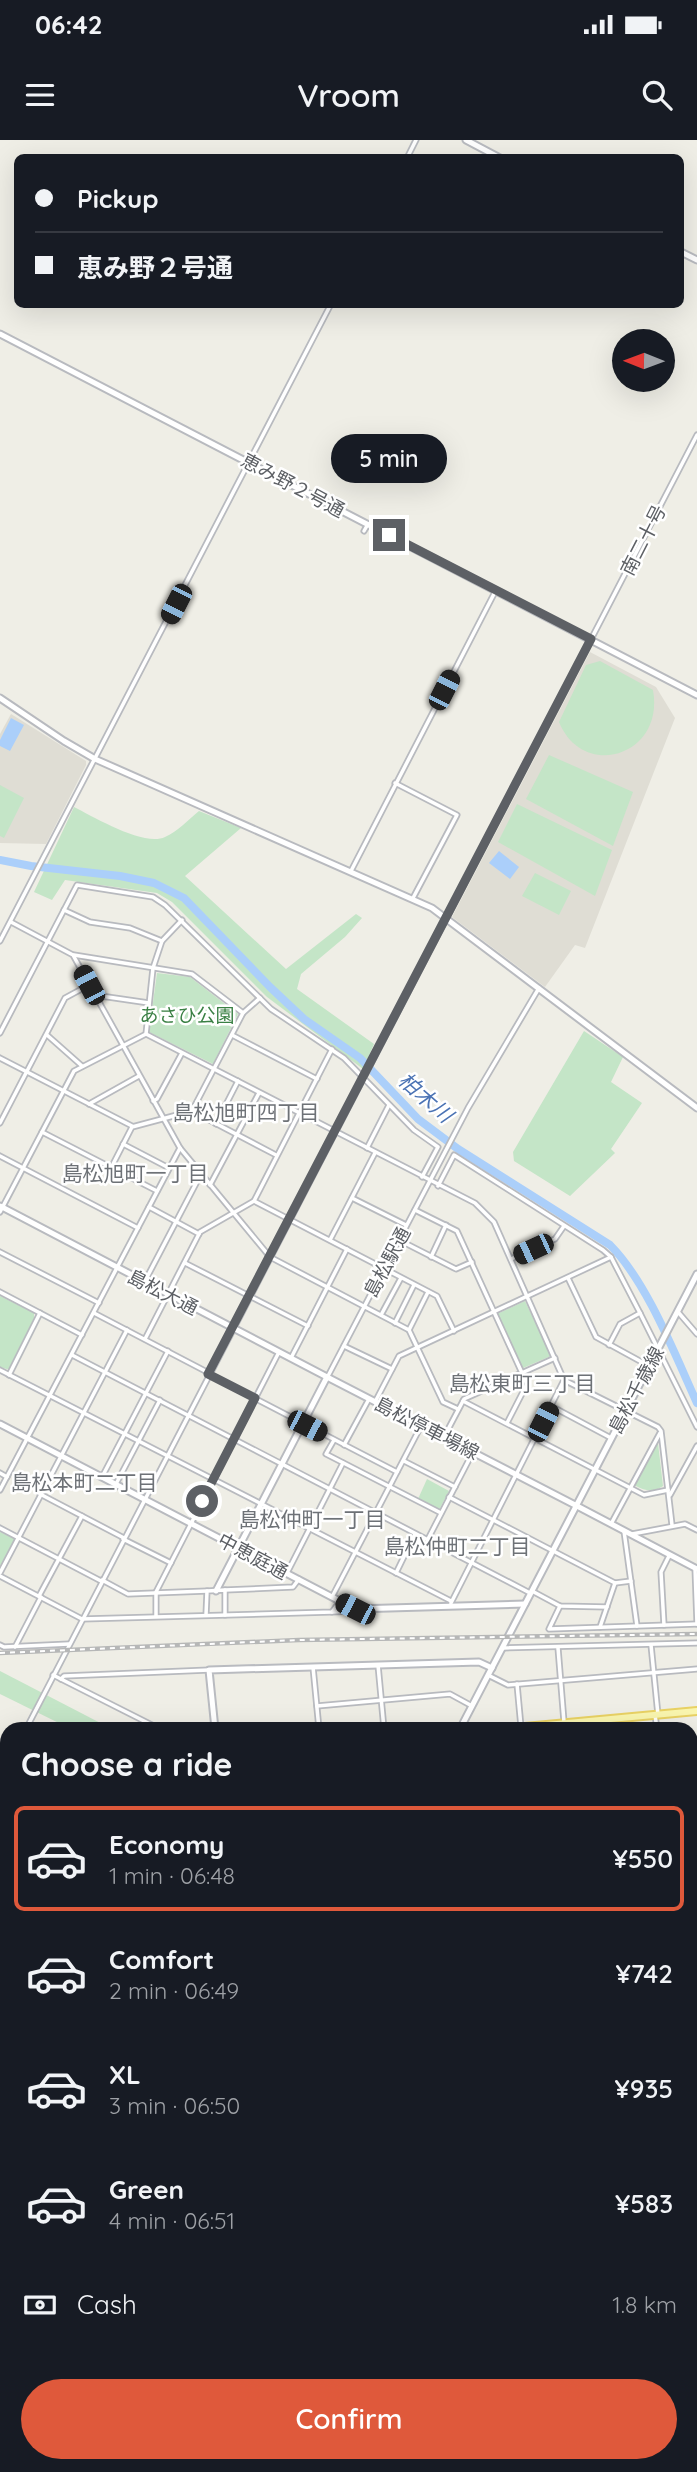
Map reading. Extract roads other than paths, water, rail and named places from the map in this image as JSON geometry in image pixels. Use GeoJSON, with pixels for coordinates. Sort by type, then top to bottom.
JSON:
{"type":"FeatureCollection","features":[{"type":"Feature","properties":{"kind":"main road"},"geometry":{"type":"LineString","coordinates":[[598,1722],[697,1711]]}},
{"type":"Feature","properties":{"kind":"street"},"geometry":{"type":"LineString","coordinates":[[466,140],[492,154]]}},
{"type":"Feature","properties":{"kind":"street"},"geometry":{"type":"LineString","coordinates":[[0,941],[329,308]]}},
{"type":"Feature","properties":{"kind":"street","name":"恵み野２号通"},"geometry":{"type":"LineString","coordinates":[[0,334],[366,528],[697,695]]}},
{"type":"Feature","properties":{"kind":"street","name":"南二十号"},"geometry":{"type":"LineString","coordinates":[[448,917],[697,435]]}},
{"type":"Feature","properties":{"kind":"street"},"geometry":{"type":"LineString","coordinates":[[351,871],[494,593]]}},
{"type":"Feature","properties":{"kind":"street"},"geometry":{"type":"LineString","coordinates":[[0,698],[95,759],[413,898],[448,917],[697,1108]]}},
{"type":"Feature","properties":{"kind":"street"},"geometry":{"type":"LineString","coordinates":[[395,783],[457,815],[413,898]]}},
{"type":"Feature","properties":{"kind":"street"},"geometry":{"type":"LineString","coordinates":[[0,1033],[77,885],[153,897],[182,920],[271,1009],[332,1049],[414,1129],[438,1147],[422,1177]]}},
{"type":"Feature","properties":{"kind":"street"},"geometry":{"type":"LineString","coordinates":[[64,910],[90,922],[130,928],[162,941]]}},
{"type":"Feature","properties":{"kind":"street"},"geometry":{"type":"LineString","coordinates":[[30,1722],[448,917]]}},
{"type":"Feature","properties":{"kind":"street"},"geometry":{"type":"LineString","coordinates":[[146,1034],[153,968],[162,941],[182,920]]}},
{"type":"Feature","properties":{"kind":"street"},"geometry":{"type":"LineString","coordinates":[[11,922],[74,955],[192,974],[243,1013]]}},
{"type":"Feature","properties":{"kind":"street"},"geometry":{"type":"LineString","coordinates":[[74,955],[180,1149],[232,1213],[270,1257],[409,1330],[443,1402],[458,1409]]}},
{"type":"Feature","properties":{"kind":"street"},"geometry":{"type":"LineString","coordinates":[[0,1123],[65,998],[89,985]]}},
{"type":"Feature","properties":{"kind":"street","name":"島松駅通"},"geometry":{"type":"LineString","coordinates":[[327,1377],[457,1128],[539,988]]}},
{"type":"Feature","properties":{"kind":"street"},"geometry":{"type":"LineString","coordinates":[[97,998],[101,996],[149,1003]]}},
{"type":"Feature","properties":{"kind":"street"},"geometry":{"type":"LineString","coordinates":[[191,1111],[243,1013],[260,998]]}},
{"type":"Feature","properties":{"kind":"street"},"geometry":{"type":"LineString","coordinates":[[1,1209],[74,1071],[146,1034]]}},
{"type":"Feature","properties":{"kind":"street"},"geometry":{"type":"LineString","coordinates":[[146,1034],[475,1203],[486,1213],[494,1222],[565,1380],[657,1427],[660,1432],[672,1525]]}},
{"type":"Feature","properties":{"kind":"street"},"geometry":{"type":"LineString","coordinates":[[232,1034],[317,1079]]}},
{"type":"Feature","properties":{"kind":"street"},"geometry":{"type":"LineString","coordinates":[[46,1035],[82,1066]]}},
{"type":"Feature","properties":{"kind":"street"},"geometry":{"type":"LineString","coordinates":[[145,1339],[199,1234],[254,1201],[332,1049]]}},
{"type":"Feature","properties":{"kind":"street"},"geometry":{"type":"LineString","coordinates":[[153,1101],[157,1099],[182,1053]]}},
{"type":"Feature","properties":{"kind":"street"},"geometry":{"type":"LineString","coordinates":[[0,1058],[132,1127],[191,1111],[277,1156]]}},
{"type":"Feature","properties":{"kind":"street"},"geometry":{"type":"LineString","coordinates":[[89,1104],[140,1076]]}},
{"type":"Feature","properties":{"kind":"street"},"geometry":{"type":"LineString","coordinates":[[216,1125],[239,1081]]}},
{"type":"Feature","properties":{"kind":"street"},"geometry":{"type":"LineString","coordinates":[[210,1185],[259,1093]]}},
{"type":"Feature","properties":{"kind":"street"},"geometry":{"type":"LineString","coordinates":[[367,1148],[389,1105]]}},
{"type":"Feature","properties":{"kind":"street"},"geometry":{"type":"LineString","coordinates":[[111,1168],[132,1127]]}},
{"type":"Feature","properties":{"kind":"street"},"geometry":{"type":"LineString","coordinates":[[42,1132],[157,1191]]}},
{"type":"Feature","properties":{"kind":"street"},"geometry":{"type":"LineString","coordinates":[[123,1144],[169,1168]]}},
{"type":"Feature","properties":{"kind":"street"},"geometry":{"type":"LineString","coordinates":[[0,1490],[180,1149]]}},
{"type":"Feature","properties":{"kind":"street"},"geometry":{"type":"LineString","coordinates":[[330,1240],[375,1153]]}},
{"type":"Feature","properties":{"kind":"street"},"geometry":{"type":"LineString","coordinates":[[438,1186],[454,1155],[611,1257],[659,1347],[697,1427]]}},
{"type":"Feature","properties":{"kind":"street"},"geometry":{"type":"LineString","coordinates":[[0,1156],[138,1228]]}},
{"type":"Feature","properties":{"kind":"street"},"geometry":{"type":"LineString","coordinates":[[144,1282],[201,1174]]}},
{"type":"Feature","properties":{"kind":"street"},"geometry":{"type":"LineString","coordinates":[[352,1198],[406,1226]]}},
{"type":"Feature","properties":{"kind":"street"},"geometry":{"type":"LineString","coordinates":[[254,1201],[437,1296],[454,1331]]}},
{"type":"Feature","properties":{"kind":"street"},"geometry":{"type":"LineString","coordinates":[[149,1208],[199,1234]]}},
{"type":"Feature","properties":{"kind":"street","name":"島松大通"},"geometry":{"type":"LineString","coordinates":[[1,1209],[327,1377]]}},
{"type":"Feature","properties":{"kind":"street"},"geometry":{"type":"LineString","coordinates":[[415,1210],[457,1231],[523,1373],[527,1384],[507,1423]]}},
{"type":"Feature","properties":{"kind":"street"},"geometry":{"type":"LineString","coordinates":[[431,1257],[446,1225]]}},
{"type":"Feature","properties":{"kind":"street"},"geometry":{"type":"LineString","coordinates":[[511,1259],[555,1239],[564,1226]]}},
{"type":"Feature","properties":{"kind":"street"},"geometry":{"type":"LineString","coordinates":[[399,1240],[456,1269],[472,1262]]}},
{"type":"Feature","properties":{"kind":"street"},"geometry":{"type":"LineString","coordinates":[[291,1358],[347,1249]]}},
{"type":"Feature","properties":{"kind":"street"},"geometry":{"type":"LineString","coordinates":[[0,1252],[99,1303]]}},
{"type":"Feature","properties":{"kind":"street"},"geometry":{"type":"LineString","coordinates":[[344,1445],[399,1356],[611,1257]]}},
{"type":"Feature","properties":{"kind":"street"},"geometry":{"type":"LineString","coordinates":[[185,1263],[307,1326]]}},
{"type":"Feature","properties":{"kind":"street","name":"島松千歳線"},"geometry":{"type":"LineString","coordinates":[[577,1506],[697,1274]]}},
{"type":"Feature","properties":{"kind":"street"},"geometry":{"type":"LineString","coordinates":[[381,1315],[401,1278]]}},
{"type":"Feature","properties":{"kind":"street"},"geometry":{"type":"LineString","coordinates":[[568,1278],[596,1337],[649,1366]]}},
{"type":"Feature","properties":{"kind":"street"},"geometry":{"type":"LineString","coordinates":[[395,1323],[414,1284]]}},
{"type":"Feature","properties":{"kind":"street"},"geometry":{"type":"LineString","coordinates":[[0,1292],[82,1335]]}},
{"type":"Feature","properties":{"kind":"street"},"geometry":{"type":"LineString","coordinates":[[409,1330],[428,1292]]}},
{"type":"Feature","properties":{"kind":"street"},"geometry":{"type":"LineString","coordinates":[[678,1311],[697,1334]]}},
{"type":"Feature","properties":{"kind":"street"},"geometry":{"type":"LineString","coordinates":[[9,1375],[40,1313]]}},
{"type":"Feature","properties":{"kind":"street"},"geometry":{"type":"LineString","coordinates":[[94,1313],[397,1472]]}},
{"type":"Feature","properties":{"kind":"street"},"geometry":{"type":"LineString","coordinates":[[609,1345],[620,1324],[640,1313]]}},
{"type":"Feature","properties":{"kind":"street"},"geometry":{"type":"LineString","coordinates":[[127,1330],[0,1574],[82,1619],[332,1612],[355,1609]]}},
{"type":"Feature","properties":{"kind":"street"},"geometry":{"type":"LineString","coordinates":[[344,1346],[392,1369]]}},
{"type":"Feature","properties":{"kind":"street"},"geometry":{"type":"LineString","coordinates":[[102,1477],[168,1351]]}},
{"type":"Feature","properties":{"kind":"street"},"geometry":{"type":"LineString","coordinates":[[156,1616],[156,1592],[279,1352]]}},
{"type":"Feature","properties":{"kind":"street"},"geometry":{"type":"LineString","coordinates":[[72,1355],[560,1606],[607,1607]]}},
{"type":"Feature","properties":{"kind":"street"},"geometry":{"type":"LineString","coordinates":[[444,1437],[463,1401],[555,1358]]}},
{"type":"Feature","properties":{"kind":"street"},"geometry":{"type":"LineString","coordinates":[[0,1370],[396,1573],[451,1604],[565,1380]]}},
{"type":"Feature","properties":{"kind":"street"},"geometry":{"type":"LineString","coordinates":[[216,1591],[327,1377]]}},
{"type":"Feature","properties":{"kind":"street","name":"島松停車場線"},"geometry":{"type":"LineString","coordinates":[[327,1377],[577,1506]]}},
{"type":"Feature","properties":{"kind":"street"},"geometry":{"type":"LineString","coordinates":[[116,1484],[160,1400]]}},
{"type":"Feature","properties":{"kind":"street"},"geometry":{"type":"LineString","coordinates":[[463,1401],[630,1488],[644,1494],[668,1490]]}},
{"type":"Feature","properties":{"kind":"street"},"geometry":{"type":"LineString","coordinates":[[551,1406],[611,1438]]}},
{"type":"Feature","properties":{"kind":"street","name":"中恵庭通"},"geometry":{"type":"LineString","coordinates":[[0,1424],[355,1609],[451,1604],[525,1604]]}},
{"type":"Feature","properties":{"kind":"street"},"geometry":{"type":"LineString","coordinates":[[332,1597],[421,1426]]}},
{"type":"Feature","properties":{"kind":"street"},"geometry":{"type":"LineString","coordinates":[[611,1524],[660,1432]]}},
{"type":"Feature","properties":{"kind":"street"},"geometry":{"type":"LineString","coordinates":[[334,1440],[326,1454],[441,1513]]}},
{"type":"Feature","properties":{"kind":"street"},"geometry":{"type":"LineString","coordinates":[[669,1496],[697,1446]]}},
{"type":"Feature","properties":{"kind":"street"},"geometry":{"type":"LineString","coordinates":[[428,1539],[473,1452]]}},
{"type":"Feature","properties":{"kind":"street"},"geometry":{"type":"LineString","coordinates":[[403,1460],[455,1487]]}},
{"type":"Feature","properties":{"kind":"street"},"geometry":{"type":"LineString","coordinates":[[287,1573],[343,1463]]}},
{"type":"Feature","properties":{"kind":"street"},"geometry":{"type":"LineString","coordinates":[[0,1473],[7,1477]]}},
{"type":"Feature","properties":{"kind":"street"},"geometry":{"type":"LineString","coordinates":[[40,1494],[171,1563]]}},
{"type":"Feature","properties":{"kind":"street"},"geometry":{"type":"LineString","coordinates":[[449,1497],[615,1583],[631,1581]]}},
{"type":"Feature","properties":{"kind":"street"},"geometry":{"type":"LineString","coordinates":[[464,1722],[577,1506],[670,1555],[696,1572],[697,1624],[549,1629],[560,1606]]}},
{"type":"Feature","properties":{"kind":"street"},"geometry":{"type":"LineString","coordinates":[[15,1647],[82,1516]]}},
{"type":"Feature","properties":{"kind":"street"},"geometry":{"type":"LineString","coordinates":[[627,1533],[685,1524],[697,1530]]}},
{"type":"Feature","properties":{"kind":"street"},"geometry":{"type":"LineString","coordinates":[[0,1528],[128,1594],[293,1587],[299,1579]]}},
{"type":"Feature","properties":{"kind":"street"},"geometry":{"type":"LineString","coordinates":[[396,1573],[416,1533]]}},
{"type":"Feature","properties":{"kind":"street"},"geometry":{"type":"LineString","coordinates":[[627,1533],[637,1626]]}},
{"type":"Feature","properties":{"kind":"street"},"geometry":{"type":"LineString","coordinates":[[664,1625],[661,1572],[670,1555]]}},
{"type":"Feature","properties":{"kind":"street"},"geometry":{"type":"LineString","coordinates":[[600,1628],[615,1583]]}},
{"type":"Feature","properties":{"kind":"street"},"geometry":{"type":"LineString","coordinates":[[225,1590],[225,1615]]}},
{"type":"Feature","properties":{"kind":"street"},"geometry":{"type":"LineString","coordinates":[[206,1615],[207,1591]]}},
{"type":"Feature","properties":{"kind":"street"},"geometry":{"type":"LineString","coordinates":[[332,1612],[340,1601]]}},
{"type":"Feature","properties":{"kind":"street"},"geometry":{"type":"LineString","coordinates":[[503,1648],[697,1643]]}},
{"type":"Feature","properties":{"kind":"street"},"geometry":{"type":"LineString","coordinates":[[0,1645],[15,1647],[69,1644]]}},
{"type":"Feature","properties":{"kind":"street"},"geometry":{"type":"LineString","coordinates":[[651,1645],[657,1722]]}},
{"type":"Feature","properties":{"kind":"street"},"geometry":{"type":"LineString","coordinates":[[558,1648],[565,1722]]}},
{"type":"Feature","properties":{"kind":"street"},"geometry":{"type":"LineString","coordinates":[[61,1679],[64,1676],[209,1670],[479,1662],[492,1668]]}},
{"type":"Feature","properties":{"kind":"street"},"geometry":{"type":"LineString","coordinates":[[378,1665],[383,1722]]}},
{"type":"Feature","properties":{"kind":"street"},"geometry":{"type":"LineString","coordinates":[[313,1667],[318,1722]]}},
{"type":"Feature","properties":{"kind":"street"},"geometry":{"type":"LineString","coordinates":[[488,1675],[508,1685],[517,1685],[697,1669]]}},
{"type":"Feature","properties":{"kind":"street"},"geometry":{"type":"LineString","coordinates":[[209,1670],[214,1722]]}},
{"type":"Feature","properties":{"kind":"street"},"geometry":{"type":"LineString","coordinates":[[53,1675],[146,1722]]}},
{"type":"Feature","properties":{"kind":"street"},"geometry":{"type":"LineString","coordinates":[[517,1685],[521,1722]]}},
{"type":"Feature","properties":{"kind":"street"},"geometry":{"type":"LineString","coordinates":[[317,1706],[450,1694],[472,1706]]}},
{"type":"Feature","properties":{"kind":"water"},"geometry":{"type":"Polygon","coordinates":[[[11,718],[24,725],[10,751],[0,746],[0,740],[11,718]]]}},
{"type":"Feature","properties":{"kind":"water"},"geometry":{"type":"Polygon","coordinates":[[[499,851],[519,867],[510,879],[489,863],[499,851]]]}},
{"type":"Feature","properties":{"kind":"waterway","name":"柏木川"},"geometry":{"type":"LineString","coordinates":[[0,860],[154,883],[184,898],[270,987],[304,1019],[360,1058],[418,1119],[458,1149],[610,1245],[648,1299],[697,1403]]}},
{"type":"Feature","properties":{"kind":"railway"},"geometry":{"type":"LineString","coordinates":[[0,1653],[299,1640],[697,1634]]}},
{"type":"Feature","properties":{"kind":"district","name":"島松旭町四丁目"},"geometry":{"type":"Point","coordinates":[246,1112]}},
{"type":"Feature","properties":{"kind":"district","name":"島松旭町一丁目"},"geometry":{"type":"Point","coordinates":[135,1173]}},
{"type":"Feature","properties":{"kind":"district","name":"島松東町三丁目"},"geometry":{"type":"Point","coordinates":[522,1383]}},
{"type":"Feature","properties":{"kind":"district","name":"島松本町二丁目"},"geometry":{"type":"Point","coordinates":[84,1482]}},
{"type":"Feature","properties":{"kind":"district","name":"島松仲町一丁目"},"geometry":{"type":"Point","coordinates":[312,1519]}},
{"type":"Feature","properties":{"kind":"district","name":"島松仲町二丁目"},"geometry":{"type":"Point","coordinates":[457,1546]}},
{"type":"Feature","properties":{"kind":"park label","name":"あさひ公園"},"geometry":{"type":"Point","coordinates":[187,1015]}}]}
